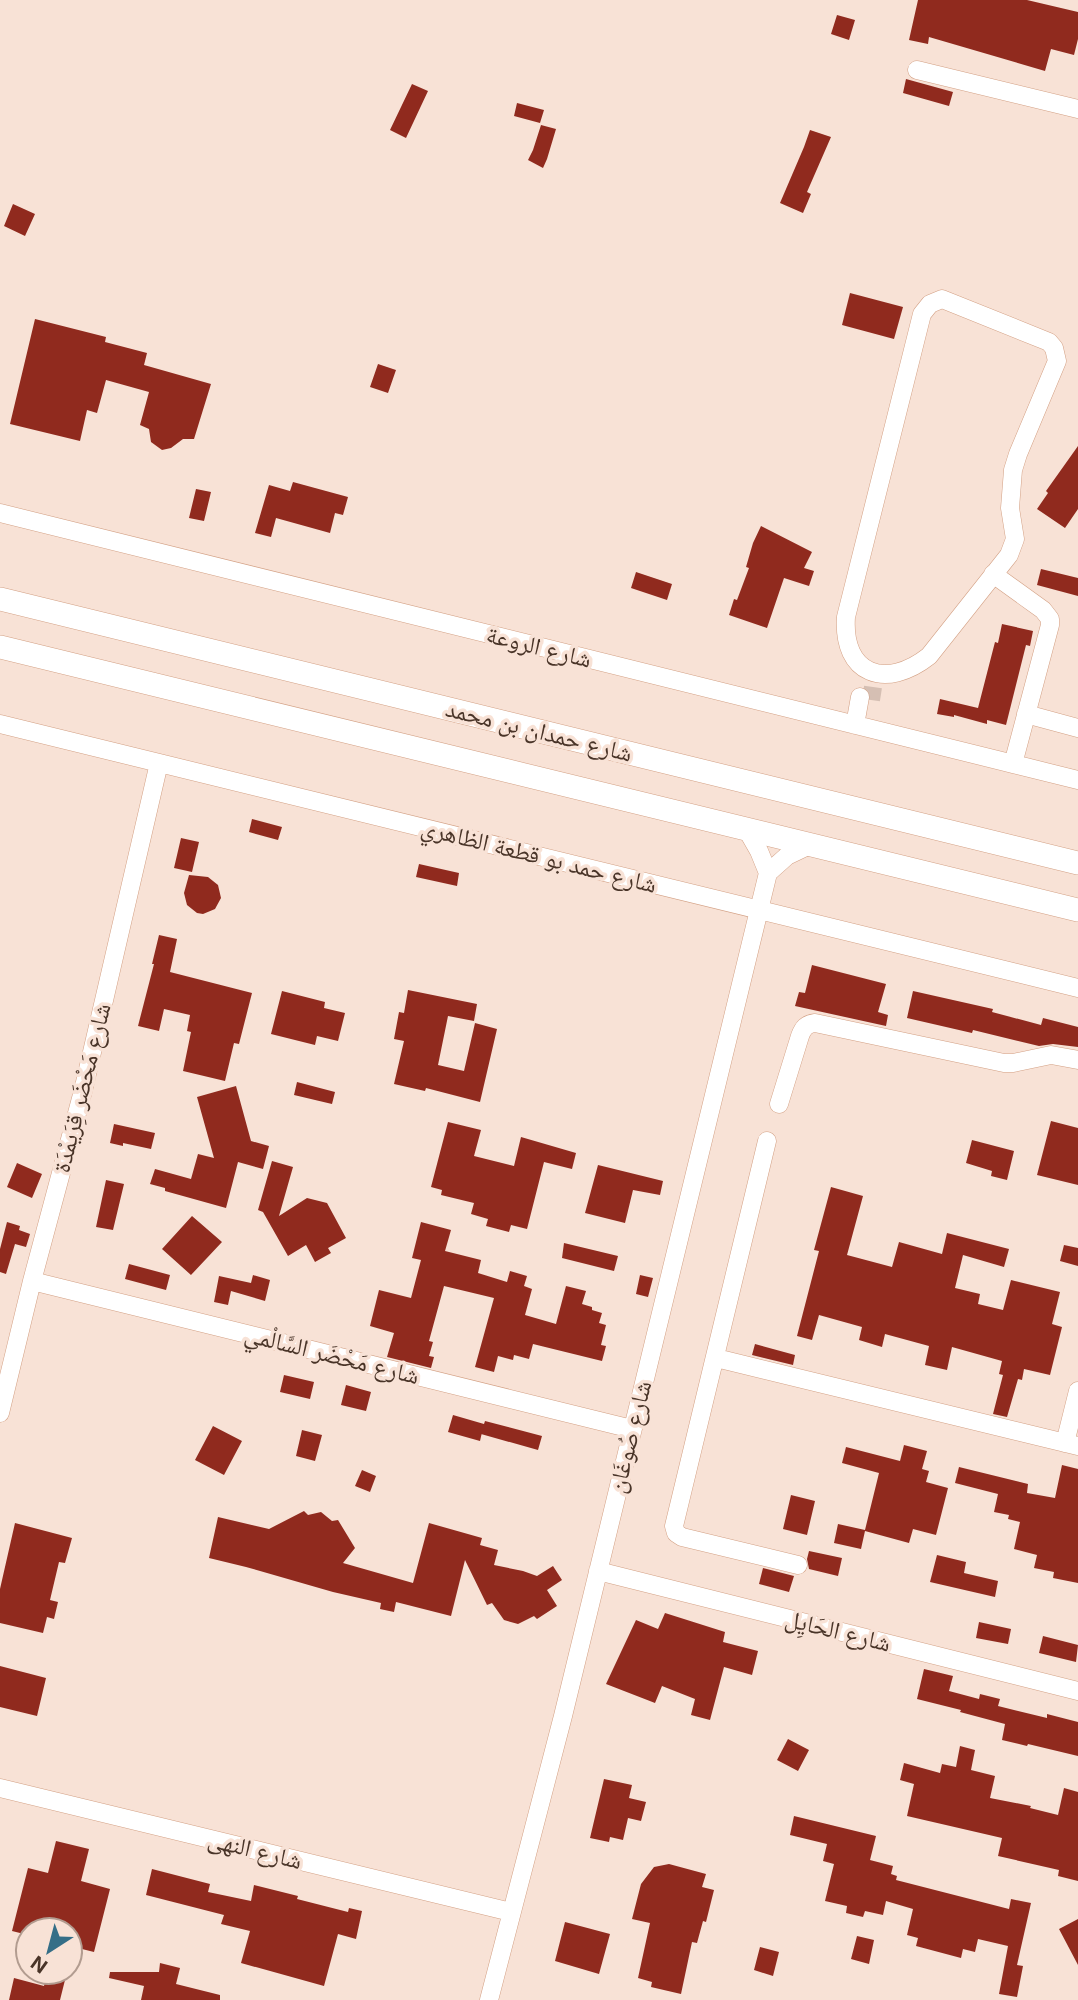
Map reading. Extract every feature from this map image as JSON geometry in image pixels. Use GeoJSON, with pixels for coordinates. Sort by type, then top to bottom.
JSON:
{"type":"FeatureCollection","features":[{"type":"Feature","properties":{"kind":"main road","name":"شارع حمدان بن محمد"},"geometry":{"type":"LineString","coordinates":[[0,599],[1078,863]]}},
{"type":"Feature","properties":{"kind":"main road","name":"شارع حمدان بن محمد"},"geometry":{"type":"LineString","coordinates":[[0,647],[1078,910]]}},
{"type":"Feature","properties":{"kind":"street"},"geometry":{"type":"LineString","coordinates":[[917,70],[1078,109]]}},
{"type":"Feature","properties":{"kind":"street"},"geometry":{"type":"LineString","coordinates":[[859,726],[868,686],[846,640],[846,617],[922,314],[930,304],[942,299],[1049,342],[1056,355],[1055,366],[1013,470],[1010,508],[1015,532],[1009,555],[929,656],[912,668],[868,686]]}},
{"type":"Feature","properties":{"kind":"street","name":"شارع الروعة"},"geometry":{"type":"LineString","coordinates":[[0,513],[1078,780]]}},
{"type":"Feature","properties":{"kind":"street"},"geometry":{"type":"LineString","coordinates":[[993,574],[1043,610],[1050,619],[1013,764]]}},
{"type":"Feature","properties":{"kind":"street"},"geometry":{"type":"LineString","coordinates":[[1026,714],[1078,727]]}},
{"type":"Feature","properties":{"kind":"street","name":"شارع حمد بو قطعة الظاهري"},"geometry":{"type":"LineString","coordinates":[[0,724],[1078,988]]}},
{"type":"Feature","properties":{"kind":"street","name":"شارع مَحْضَر قِرَيمْدَة"},"geometry":{"type":"LineString","coordinates":[[0,1413],[32,1280],[83,1091],[159,763]]}},
{"type":"Feature","properties":{"kind":"street"},"geometry":{"type":"LineString","coordinates":[[747,830],[768,873],[787,856],[810,845]]}},
{"type":"Feature","properties":{"kind":"street","name":"شارع صُوغَان"},"geometry":{"type":"LineString","coordinates":[[489,2000],[563,1716],[768,873]]}},
{"type":"Feature","properties":{"kind":"street"},"geometry":{"type":"LineString","coordinates":[[779,1104],[800,1036],[805,1026],[810,1023],[1003,1063],[1051,1055],[1078,1060]]}},
{"type":"Feature","properties":{"kind":"street"},"geometry":{"type":"LineString","coordinates":[[768,1141],[674,1527],[676,1533],[682,1537],[798,1565]]}},
{"type":"Feature","properties":{"kind":"street","name":"شارع مَحْضَر السَّالْمي"},"geometry":{"type":"LineString","coordinates":[[32,1280],[632,1429]]}},
{"type":"Feature","properties":{"kind":"street"},"geometry":{"type":"LineString","coordinates":[[716,1358],[1071,1445],[1078,1391]]}},
{"type":"Feature","properties":{"kind":"street","name":"شارع الحَايِل"},"geometry":{"type":"LineString","coordinates":[[598,1571],[1078,1691]]}},
{"type":"Feature","properties":{"kind":"street","name":"شارع النهى"},"geometry":{"type":"LineString","coordinates":[[0,1788],[511,1912]]}},
{"type":"Feature","properties":{"kind":"building"},"geometry":{"type":"Polygon","coordinates":[[[918,0],[1027,0],[1078,12],[1078,39],[1074,55],[1051,49],[1045,71],[929,37],[928,44],[909,40],[918,0]]]}},
{"type":"Feature","properties":{"kind":"building"},"geometry":{"type":"Polygon","coordinates":[[[837,15],[855,20],[849,40],[831,34],[837,15]]]}},
{"type":"Feature","properties":{"kind":"building"},"geometry":{"type":"Polygon","coordinates":[[[906,79],[953,92],[949,106],[903,93],[906,79]]]}},
{"type":"Feature","properties":{"kind":"building"},"geometry":{"type":"Polygon","coordinates":[[[412,84],[428,91],[406,138],[390,130],[412,84]]]}},
{"type":"Feature","properties":{"kind":"building"},"geometry":{"type":"Polygon","coordinates":[[[517,103],[544,110],[540,123],[514,116],[517,103]]]}},
{"type":"Feature","properties":{"kind":"building"},"geometry":{"type":"Polygon","coordinates":[[[541,125],[556,129],[543,168],[528,160],[541,125]]]}},
{"type":"Feature","properties":{"kind":"building"},"geometry":{"type":"Polygon","coordinates":[[[810,130],[831,137],[807,192],[811,194],[803,213],[780,203],[810,130]]]}},
{"type":"Feature","properties":{"kind":"building"},"geometry":{"type":"Polygon","coordinates":[[[13,204],[35,214],[25,236],[4,226],[13,204]]]}},
{"type":"Feature","properties":{"kind":"building"},"geometry":{"type":"Polygon","coordinates":[[[850,293],[903,307],[894,339],[842,325],[850,293]]]}},
{"type":"Feature","properties":{"kind":"building"},"geometry":{"type":"Polygon","coordinates":[[[35,319],[106,337],[105,342],[147,353],[144,365],[211,384],[194,439],[183,439],[171,448],[162,450],[151,442],[149,429],[140,425],[149,392],[106,380],[97,413],[87,410],[80,441],[10,424],[35,319]]]}},
{"type":"Feature","properties":{"kind":"building"},"geometry":{"type":"Polygon","coordinates":[[[378,364],[396,370],[388,393],[370,387],[378,364]]]}},
{"type":"Feature","properties":{"kind":"building"},"geometry":{"type":"Polygon","coordinates":[[[1078,446],[1078,509],[1065,528],[1037,509],[1048,493],[1046,491],[1078,446]]]}},
{"type":"Feature","properties":{"kind":"building"},"geometry":{"type":"Polygon","coordinates":[[[293,482],[348,497],[343,515],[335,513],[330,533],[276,518],[271,537],[255,533],[269,485],[290,491],[293,482]]]}},
{"type":"Feature","properties":{"kind":"building"},"geometry":{"type":"Polygon","coordinates":[[[196,489],[211,492],[204,521],[189,518],[196,489]]]}},
{"type":"Feature","properties":{"kind":"building"},"geometry":{"type":"Polygon","coordinates":[[[761,526],[812,552],[804,568],[814,571],[809,586],[784,578],[767,628],[729,615],[749,568],[746,567],[761,526]]]}},
{"type":"Feature","properties":{"kind":"building"},"geometry":{"type":"Polygon","coordinates":[[[1041,569],[1078,578],[1078,596],[1037,585],[1041,569]]]}},
{"type":"Feature","properties":{"kind":"building"},"geometry":{"type":"Polygon","coordinates":[[[636,572],[672,584],[667,600],[631,588],[636,572]]]}},
{"type":"Feature","properties":{"kind":"building"},"geometry":{"type":"Polygon","coordinates":[[[1002,624],[1033,631],[1030,646],[1026,645],[1006,725],[937,714],[940,699],[978,708],[1002,624]]]}},
{"type":"Feature","properties":{"kind":"building"},"geometry":{"type":"Polygon","coordinates":[[[252,819],[282,827],[278,840],[249,832],[252,819]]]}},
{"type":"Feature","properties":{"kind":"building"},"geometry":{"type":"Polygon","coordinates":[[[181,838],[199,842],[192,872],[174,868],[181,838]]]}},
{"type":"Feature","properties":{"kind":"building"},"geometry":{"type":"Polygon","coordinates":[[[419,864],[459,873],[457,886],[416,877],[419,864]]]}},
{"type":"Feature","properties":{"kind":"building"},"geometry":{"type":"Polygon","coordinates":[[[189,875],[208,877],[218,885],[221,898],[215,909],[203,914],[187,905],[184,893],[189,875]]]}},
{"type":"Feature","properties":{"kind":"building"},"geometry":{"type":"Polygon","coordinates":[[[159,935],[177,939],[170,972],[252,993],[239,1044],[234,1043],[225,1081],[183,1071],[191,1032],[187,1031],[190,1015],[164,1009],[159,1031],[138,1026],[159,935]]]}},
{"type":"Feature","properties":{"kind":"building"},"geometry":{"type":"Polygon","coordinates":[[[812,965],[886,984],[878,1012],[888,1015],[886,1026],[795,1006],[799,992],[805,993],[812,965]]]}},
{"type":"Feature","properties":{"kind":"building"},"geometry":{"type":"Polygon","coordinates":[[[408,990],[477,1004],[474,1021],[448,1016],[438,1065],[464,1071],[475,1023],[497,1029],[480,1102],[426,1088],[425,1091],[394,1084],[404,1041],[394,1039],[399,1012],[404,1013],[408,990]]]}},
{"type":"Feature","properties":{"kind":"building"},"geometry":{"type":"Polygon","coordinates":[[[282,991],[325,1002],[324,1008],[345,1013],[338,1041],[317,1036],[315,1045],[271,1034],[282,991]]]}},
{"type":"Feature","properties":{"kind":"building"},"geometry":{"type":"Polygon","coordinates":[[[913,991],[993,1009],[992,1012],[1041,1025],[1043,1018],[1078,1027],[1078,1047],[1053,1044],[1039,1046],[907,1018],[913,991]]]}},
{"type":"Feature","properties":{"kind":"building"},"geometry":{"type":"Polygon","coordinates":[[[297,1082],[335,1092],[332,1104],[294,1095],[297,1082]]]}},
{"type":"Feature","properties":{"kind":"building"},"geometry":{"type":"Polygon","coordinates":[[[236,1086],[251,1141],[269,1146],[263,1169],[238,1162],[226,1208],[165,1191],[165,1188],[150,1184],[155,1169],[191,1179],[198,1154],[214,1158],[197,1097],[236,1086]]]}},
{"type":"Feature","properties":{"kind":"building"},"geometry":{"type":"Polygon","coordinates":[[[1051,1121],[1078,1128],[1078,1185],[1037,1175],[1051,1121]]]}},
{"type":"Feature","properties":{"kind":"building"},"geometry":{"type":"Polygon","coordinates":[[[448,1122],[481,1130],[474,1156],[514,1166],[521,1137],[576,1153],[572,1169],[544,1162],[527,1229],[511,1225],[509,1232],[486,1226],[488,1219],[471,1214],[474,1203],[441,1195],[442,1190],[431,1187],[448,1122]]]}},
{"type":"Feature","properties":{"kind":"building"},"geometry":{"type":"Polygon","coordinates":[[[114,1124],[155,1133],[151,1149],[110,1143],[114,1124]]]}},
{"type":"Feature","properties":{"kind":"building"},"geometry":{"type":"Polygon","coordinates":[[[972,1140],[1014,1151],[1007,1180],[991,1176],[992,1171],[966,1163],[972,1140]]]}},
{"type":"Feature","properties":{"kind":"building"},"geometry":{"type":"Polygon","coordinates":[[[272,1161],[293,1167],[279,1216],[307,1198],[327,1203],[346,1238],[328,1248],[331,1253],[315,1262],[306,1245],[288,1256],[263,1212],[258,1210],[272,1161]]]}},
{"type":"Feature","properties":{"kind":"building"},"geometry":{"type":"Polygon","coordinates":[[[17,1163],[42,1174],[32,1198],[7,1187],[17,1163]]]}},
{"type":"Feature","properties":{"kind":"building"},"geometry":{"type":"Polygon","coordinates":[[[598,1165],[663,1181],[660,1195],[633,1190],[625,1223],[585,1213],[598,1165]]]}},
{"type":"Feature","properties":{"kind":"building"},"geometry":{"type":"Polygon","coordinates":[[[106,1180],[124,1184],[113,1230],[96,1227],[106,1180]]]}},
{"type":"Feature","properties":{"kind":"building"},"geometry":{"type":"Polygon","coordinates":[[[831,1187],[863,1196],[847,1255],[892,1267],[899,1242],[942,1254],[947,1233],[1009,1249],[1004,1267],[963,1255],[955,1288],[980,1294],[978,1304],[1003,1310],[1011,1280],[1060,1292],[1052,1324],[1062,1327],[1050,1375],[1024,1369],[1022,1380],[1018,1379],[1007,1417],[993,1414],[1003,1375],[999,1374],[1002,1361],[952,1347],[947,1370],[925,1365],[929,1346],[885,1334],[882,1347],[859,1340],[862,1327],[819,1315],[812,1340],[797,1336],[819,1251],[814,1250],[831,1187]]]}},
{"type":"Feature","properties":{"kind":"building"},"geometry":{"type":"Polygon","coordinates":[[[192,1216],[222,1242],[191,1275],[162,1249],[192,1216]]]}},
{"type":"Feature","properties":{"kind":"building"},"geometry":{"type":"Polygon","coordinates":[[[7,1222],[20,1226],[19,1230],[30,1234],[26,1247],[15,1244],[6,1274],[0,1272],[0,1249],[7,1222]]]}},
{"type":"Feature","properties":{"kind":"building"},"geometry":{"type":"Polygon","coordinates":[[[421,1222],[451,1230],[445,1251],[481,1260],[478,1273],[507,1282],[510,1271],[527,1276],[524,1286],[532,1289],[525,1315],[556,1324],[566,1286],[586,1291],[582,1304],[602,1313],[599,1323],[606,1325],[601,1345],[606,1346],[602,1361],[533,1344],[529,1359],[514,1355],[513,1360],[498,1356],[494,1372],[475,1367],[494,1298],[444,1286],[429,1341],[433,1342],[429,1356],[434,1357],[431,1368],[387,1357],[394,1333],[370,1326],[379,1290],[411,1298],[421,1260],[412,1258],[421,1222]]]}},
{"type":"Feature","properties":{"kind":"building"},"geometry":{"type":"Polygon","coordinates":[[[564,1243],[618,1256],[614,1271],[562,1258],[564,1243]]]}},
{"type":"Feature","properties":{"kind":"building"},"geometry":{"type":"Polygon","coordinates":[[[1064,1245],[1078,1248],[1078,1266],[1060,1261],[1064,1245]]]}},
{"type":"Feature","properties":{"kind":"building"},"geometry":{"type":"Polygon","coordinates":[[[129,1264],[170,1275],[166,1290],[125,1279],[129,1264]]]}},
{"type":"Feature","properties":{"kind":"building"},"geometry":{"type":"Polygon","coordinates":[[[253,1275],[270,1280],[265,1301],[231,1291],[228,1305],[214,1302],[219,1276],[251,1283],[253,1275]]]}},
{"type":"Feature","properties":{"kind":"building"},"geometry":{"type":"Polygon","coordinates":[[[640,1275],[653,1278],[648,1297],[636,1294],[640,1275]]]}},
{"type":"Feature","properties":{"kind":"building"},"geometry":{"type":"Polygon","coordinates":[[[755,1344],[795,1355],[793,1365],[752,1355],[755,1344]]]}},
{"type":"Feature","properties":{"kind":"building"},"geometry":{"type":"Polygon","coordinates":[[[284,1375],[314,1382],[310,1399],[280,1392],[284,1375]]]}},
{"type":"Feature","properties":{"kind":"building"},"geometry":{"type":"Polygon","coordinates":[[[346,1385],[371,1392],[366,1411],[341,1405],[346,1385]]]}},
{"type":"Feature","properties":{"kind":"building"},"geometry":{"type":"Polygon","coordinates":[[[453,1415],[542,1436],[538,1450],[482,1434],[480,1441],[448,1432],[453,1415]]]}},
{"type":"Feature","properties":{"kind":"building"},"geometry":{"type":"Polygon","coordinates":[[[213,1426],[242,1441],[224,1475],[195,1460],[213,1426]]]}},
{"type":"Feature","properties":{"kind":"building"},"geometry":{"type":"Polygon","coordinates":[[[302,1430],[322,1435],[315,1461],[296,1456],[302,1430]]]}},
{"type":"Feature","properties":{"kind":"building"},"geometry":{"type":"Polygon","coordinates":[[[904,1445],[927,1451],[922,1469],[929,1471],[926,1482],[948,1488],[936,1535],[913,1529],[909,1543],[865,1531],[861,1549],[834,1543],[838,1524],[865,1530],[879,1473],[842,1463],[846,1447],[900,1461],[904,1445]]]}},
{"type":"Feature","properties":{"kind":"building"},"geometry":{"type":"Polygon","coordinates":[[[1062,1465],[1078,1469],[1078,1583],[1053,1578],[1054,1572],[1034,1568],[1037,1555],[1014,1549],[1020,1522],[1008,1519],[1009,1515],[994,1512],[998,1494],[955,1483],[959,1467],[1028,1484],[1027,1493],[1055,1498],[1062,1465]]]}},
{"type":"Feature","properties":{"kind":"building"},"geometry":{"type":"Polygon","coordinates":[[[362,1470],[376,1476],[370,1492],[355,1486],[362,1470]]]}},
{"type":"Feature","properties":{"kind":"building"},"geometry":{"type":"Polygon","coordinates":[[[791,1495],[815,1501],[807,1535],[783,1529],[791,1495]]]}},
{"type":"Feature","properties":{"kind":"building"},"geometry":{"type":"Polygon","coordinates":[[[304,1511],[308,1515],[321,1512],[332,1521],[338,1520],[355,1548],[343,1563],[413,1583],[429,1523],[482,1538],[480,1545],[498,1550],[494,1565],[537,1576],[553,1566],[562,1580],[547,1590],[557,1606],[537,1619],[534,1616],[518,1624],[504,1620],[492,1603],[487,1605],[465,1560],[451,1616],[396,1602],[394,1612],[380,1609],[381,1603],[209,1558],[218,1517],[269,1529],[304,1511]]]}},
{"type":"Feature","properties":{"kind":"building"},"geometry":{"type":"Polygon","coordinates":[[[15,1523],[72,1538],[65,1563],[59,1562],[50,1600],[58,1602],[54,1619],[47,1617],[43,1633],[0,1623],[0,1589],[15,1523]]]}},
{"type":"Feature","properties":{"kind":"building"},"geometry":{"type":"Polygon","coordinates":[[[809,1551],[842,1558],[838,1576],[809,1569],[809,1551]]]}},
{"type":"Feature","properties":{"kind":"building"},"geometry":{"type":"Polygon","coordinates":[[[937,1555],[966,1562],[964,1573],[998,1581],[995,1597],[930,1582],[937,1555]]]}},
{"type":"Feature","properties":{"kind":"building"},"geometry":{"type":"Polygon","coordinates":[[[763,1568],[794,1576],[789,1592],[759,1584],[763,1568]]]}},
{"type":"Feature","properties":{"kind":"building"},"geometry":{"type":"Polygon","coordinates":[[[665,1613],[725,1632],[723,1642],[758,1651],[752,1675],[724,1667],[710,1720],[691,1715],[695,1699],[662,1686],[655,1703],[606,1684],[636,1620],[658,1629],[665,1613]]]}},
{"type":"Feature","properties":{"kind":"building"},"geometry":{"type":"Polygon","coordinates":[[[979,1622],[1011,1629],[1008,1644],[976,1638],[979,1622]]]}},
{"type":"Feature","properties":{"kind":"building"},"geometry":{"type":"Polygon","coordinates":[[[1043,1636],[1078,1645],[1076,1662],[1039,1653],[1043,1636]]]}},
{"type":"Feature","properties":{"kind":"building"},"geometry":{"type":"Polygon","coordinates":[[[0,1666],[46,1678],[37,1716],[0,1707],[0,1666]]]}},
{"type":"Feature","properties":{"kind":"building"},"geometry":{"type":"Polygon","coordinates":[[[924,1669],[953,1676],[949,1691],[979,1699],[980,1694],[1000,1699],[998,1706],[1047,1718],[1047,1714],[1078,1722],[1078,1756],[1002,1740],[1005,1724],[917,1699],[924,1669]]]}},
{"type":"Feature","properties":{"kind":"building"},"geometry":{"type":"Polygon","coordinates":[[[788,1739],[809,1750],[798,1771],[777,1760],[788,1739]]]}},
{"type":"Feature","properties":{"kind":"building"},"geometry":{"type":"Polygon","coordinates":[[[960,1746],[975,1750],[971,1770],[995,1776],[990,1798],[1031,1806],[1030,1808],[1058,1815],[1064,1788],[1078,1792],[1078,1881],[1058,1876],[1059,1870],[998,1856],[1002,1838],[907,1816],[914,1784],[900,1780],[904,1763],[940,1773],[942,1764],[956,1767],[960,1746]]]}},
{"type":"Feature","properties":{"kind":"building"},"geometry":{"type":"Polygon","coordinates":[[[604,1779],[632,1785],[629,1798],[646,1802],[641,1821],[628,1818],[623,1840],[610,1837],[609,1842],[590,1838],[604,1779]]]}},
{"type":"Feature","properties":{"kind":"building"},"geometry":{"type":"Polygon","coordinates":[[[794,1816],[876,1836],[870,1860],[893,1866],[891,1874],[897,1876],[896,1880],[1009,1909],[1011,1899],[1031,1903],[1017,1965],[1023,1966],[1017,1997],[999,1994],[1008,1946],[978,1939],[975,1952],[963,1949],[961,1958],[916,1946],[918,1938],[907,1935],[913,1909],[886,1901],[883,1915],[865,1911],[863,1917],[846,1913],[847,1906],[825,1901],[834,1864],[823,1861],[827,1844],[790,1835],[794,1816]]]}},
{"type":"Feature","properties":{"kind":"building"},"geometry":{"type":"Polygon","coordinates":[[[56,1841],[89,1849],[81,1881],[110,1889],[94,1952],[84,1950],[84,1916],[16,1916],[28,1868],[48,1873],[56,1841]]]}},
{"type":"Feature","properties":{"kind":"building"},"geometry":{"type":"Polygon","coordinates":[[[669,1864],[706,1874],[702,1887],[714,1890],[706,1922],[703,1921],[697,1943],[692,1942],[681,1994],[651,1987],[652,1982],[638,1978],[650,1923],[632,1919],[641,1884],[654,1867],[669,1864]]]}},
{"type":"Feature","properties":{"kind":"building"},"geometry":{"type":"Polygon","coordinates":[[[152,1869],[210,1884],[208,1892],[251,1901],[254,1885],[348,1912],[349,1908],[362,1911],[356,1939],[338,1934],[324,1986],[241,1963],[250,1931],[221,1924],[224,1915],[146,1895],[152,1869]]]}},
{"type":"Feature","properties":{"kind":"building"},"geometry":{"type":"Polygon","coordinates":[[[1078,1919],[1078,1965],[1059,1929],[1078,1919]]]}},
{"type":"Feature","properties":{"kind":"building"},"geometry":{"type":"Polygon","coordinates":[[[565,1922],[610,1934],[599,1974],[555,1961],[565,1922]]]}},
{"type":"Feature","properties":{"kind":"building"},"geometry":{"type":"Polygon","coordinates":[[[857,1936],[874,1940],[869,1964],[851,1959],[857,1936]]]}},
{"type":"Feature","properties":{"kind":"building"},"geometry":{"type":"Polygon","coordinates":[[[760,1947],[779,1952],[773,1976],[754,1970],[760,1947]]]}},
{"type":"Feature","properties":{"kind":"building"},"geometry":{"type":"Polygon","coordinates":[[[160,1963],[180,1968],[176,1984],[220,1995],[220,2000],[141,2000],[144,1986],[109,1978],[110,1972],[159,1972],[160,1963]]]}},
{"type":"Feature","properties":{"kind":"building"},"geometry":{"type":"Polygon","coordinates":[[[14,1978],[14,1986],[64,1986],[60,2000],[9,2000],[14,1978]]]}},
{"type":"Feature","properties":{"kind":"tunnel"},"geometry":{"type":"LineString","coordinates":[[871,700],[873,687]]}}]}
